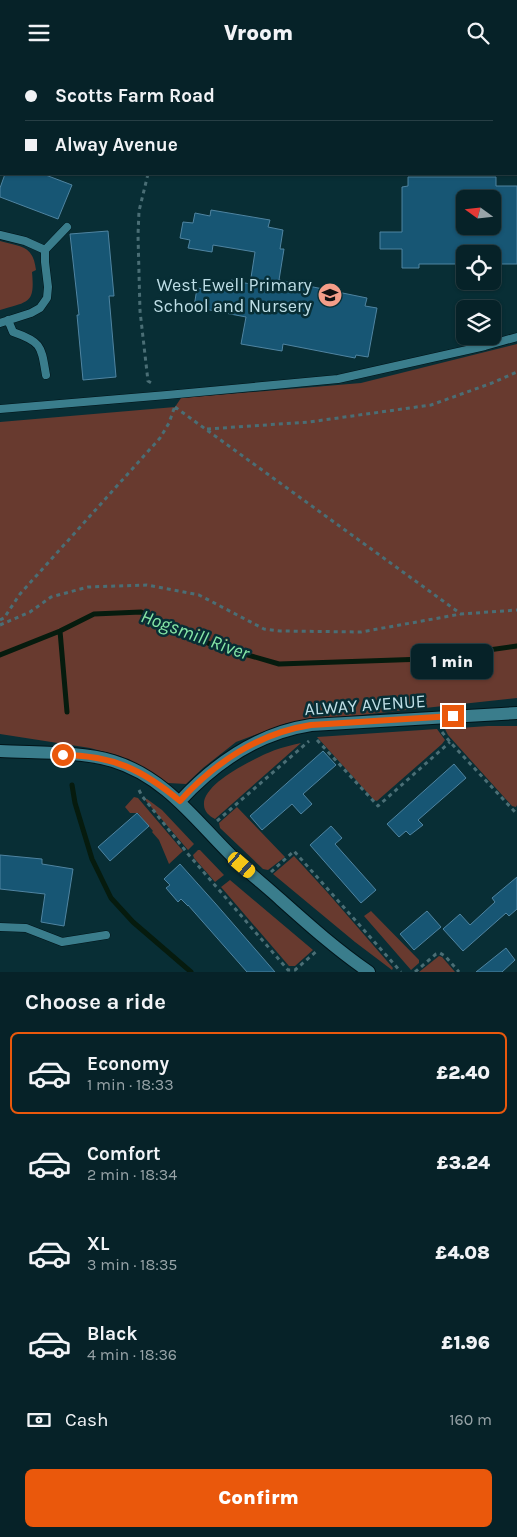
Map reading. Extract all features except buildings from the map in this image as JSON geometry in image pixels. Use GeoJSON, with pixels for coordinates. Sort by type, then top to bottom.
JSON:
{"type":"FeatureCollection","features":[{"type":"Feature","properties":{"kind":"street","name":"ALWAY AVENUE"},"geometry":{"type":"LineString","coordinates":[[180,801],[189,791],[232,756],[268,737],[294,728],[311,725],[517,713]]}},
{"type":"Feature","properties":{"kind":"street"},"geometry":{"type":"LineString","coordinates":[[0,751],[96,757],[132,769],[156,782],[180,801],[220,845],[328,942],[368,972]]}},
{"type":"Feature","properties":{"kind":"lane"},"geometry":{"type":"LineString","coordinates":[[46,375],[41,349],[33,339],[13,332],[4,322],[40,308],[46,298],[48,287],[45,262],[46,250],[67,227]]}},
{"type":"Feature","properties":{"kind":"lane"},"geometry":{"type":"LineString","coordinates":[[0,235],[25,241],[46,250]]}},
{"type":"Feature","properties":{"kind":"lane"},"geometry":{"type":"LineString","coordinates":[[0,409],[338,379],[517,337]]}},
{"type":"Feature","properties":{"kind":"lane"},"geometry":{"type":"LineString","coordinates":[[0,927],[26,928],[59,942],[106,935]]}},
{"type":"Feature","properties":{"kind":"path"},"geometry":{"type":"LineString","coordinates":[[148,175],[138,227],[140,311],[148,381],[167,395],[175,407],[418,581],[461,614]]}},
{"type":"Feature","properties":{"kind":"path"},"geometry":{"type":"LineString","coordinates":[[206,429],[309,422],[430,405],[517,372]]}},
{"type":"Feature","properties":{"kind":"path"},"geometry":{"type":"LineString","coordinates":[[166,407],[175,407]]}},
{"type":"Feature","properties":{"kind":"path"},"geometry":{"type":"LineString","coordinates":[[0,620],[4,618],[20,594],[160,439],[175,407]]}},
{"type":"Feature","properties":{"kind":"path"},"geometry":{"type":"LineString","coordinates":[[0,625],[30,612],[50,597],[88,587],[147,585],[199,595],[264,629],[280,631],[361,631],[461,614],[517,610]]}},
{"type":"Feature","properties":{"kind":"path"},"geometry":{"type":"LineString","coordinates":[[440,717],[440,729],[450,743],[515,812],[517,810]]}},
{"type":"Feature","properties":{"kind":"path"},"geometry":{"type":"LineString","coordinates":[[217,822],[315,735],[316,739],[378,806],[450,743]]}},
{"type":"Feature","properties":{"kind":"path"},"geometry":{"type":"LineString","coordinates":[[139,790],[188,855],[288,970],[295,970],[328,942]]}},
{"type":"Feature","properties":{"kind":"path"},"geometry":{"type":"LineString","coordinates":[[260,881],[294,851],[401,972]]}},
{"type":"Feature","properties":{"kind":"path"},"geometry":{"type":"LineString","coordinates":[[416,972],[436,954],[440,953],[459,972]]}},
{"type":"Feature","properties":{"kind":"shaded area"},"geometry":{"type":"Polygon","coordinates":[[[0,241],[20,246],[29,251],[36,270],[32,272],[32,290],[28,300],[0,310],[0,241]]]}},
{"type":"Feature","properties":{"kind":"shaded area"},"geometry":{"type":"Polygon","coordinates":[[[517,344],[517,698],[287,723],[236,742],[186,784],[168,783],[120,756],[90,748],[0,734],[0,422],[175,407],[181,398],[361,383],[517,344]]]}},
{"type":"Feature","properties":{"kind":"shaded area"},"geometry":{"type":"Polygon","coordinates":[[[517,726],[516,807],[512,806],[448,735],[445,729],[517,726]]]}},
{"type":"Feature","properties":{"kind":"shaded area"},"geometry":{"type":"Polygon","coordinates":[[[437,729],[445,740],[442,744],[377,801],[374,800],[317,737],[437,729]]]}},
{"type":"Feature","properties":{"kind":"shaded area"},"geometry":{"type":"Polygon","coordinates":[[[301,743],[215,819],[207,813],[204,805],[206,797],[221,780],[267,753],[301,743]]]}},
{"type":"Feature","properties":{"kind":"shaded area"},"geometry":{"type":"Polygon","coordinates":[[[134,797],[138,798],[183,851],[169,864],[153,831],[138,813],[130,813],[125,807],[134,797]]]}},
{"type":"Feature","properties":{"kind":"shaded area"},"geometry":{"type":"Polygon","coordinates":[[[145,799],[162,810],[194,844],[188,850],[146,801],[145,799]]]}},
{"type":"Feature","properties":{"kind":"shaded area"},"geometry":{"type":"Polygon","coordinates":[[[237,807],[285,857],[268,870],[263,869],[220,828],[219,823],[237,807]]]}},
{"type":"Feature","properties":{"kind":"shaded area"},"geometry":{"type":"Polygon","coordinates":[[[198,850],[224,875],[215,882],[194,858],[193,855],[198,850]]]}},
{"type":"Feature","properties":{"kind":"shaded area"},"geometry":{"type":"Polygon","coordinates":[[[294,856],[393,968],[392,970],[273,874],[294,856]]]}},
{"type":"Feature","properties":{"kind":"shaded area"},"geometry":{"type":"Polygon","coordinates":[[[230,880],[313,950],[295,966],[289,966],[221,887],[230,880]]]}},
{"type":"Feature","properties":{"kind":"shaded area"},"geometry":{"type":"Polygon","coordinates":[[[371,911],[419,960],[419,963],[411,970],[364,916],[371,911]]]}},
{"type":"Feature","properties":{"kind":"shaded area"},"geometry":{"type":"Polygon","coordinates":[[[439,956],[455,972],[419,972],[439,956]]]}},
{"type":"Feature","properties":{"kind":"waterway","name":"Hogsmill River"},"geometry":{"type":"LineString","coordinates":[[0,655],[60,631],[94,614],[141,612],[210,644],[279,664],[425,659],[517,646]]}},
{"type":"Feature","properties":{"kind":"waterway"},"geometry":{"type":"LineString","coordinates":[[60,631],[67,712]]}},
{"type":"Feature","properties":{"kind":"waterway"},"geometry":{"type":"LineString","coordinates":[[72,785],[75,803],[92,859],[111,898],[133,922],[191,972]]}},
{"type":"Feature","properties":{"kind":"place","name":"West Ewell Primary School and Nursery"},"geometry":{"type":"Point","coordinates":[330,295]}},
{"type":"Feature","properties":{"kind":"route"},"geometry":{"type":"LineString","coordinates":[[63,755],[96,757],[132,769],[156,782],[180,801],[189,791],[232,756],[253,743],[294,728],[311,725],[453,716]]}}]}
